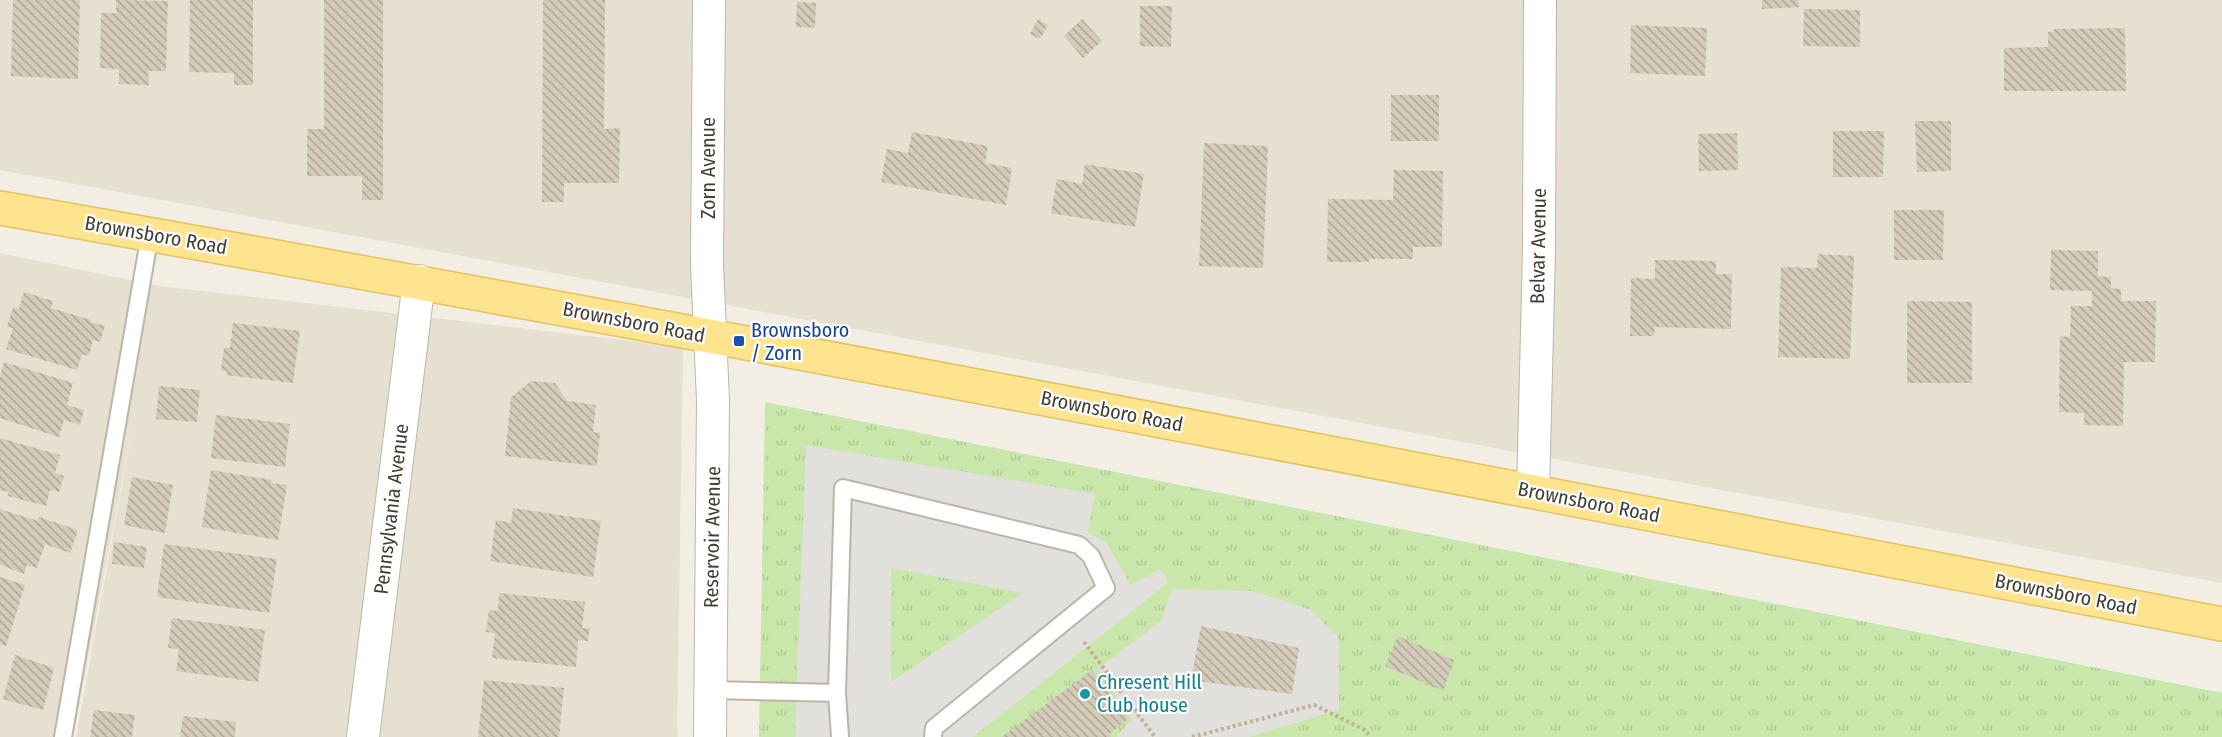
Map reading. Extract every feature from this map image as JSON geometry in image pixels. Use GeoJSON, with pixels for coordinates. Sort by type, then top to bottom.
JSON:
{"type":"FeatureCollection","features":[{"type":"Feature","properties":{"kind":"main road","name":"Brownsboro Road"},"geometry":{"type":"LineString","coordinates":[[0,208],[419,281],[977,385],[2222,624]]}},
{"type":"Feature","properties":{"kind":"street","name":"Zorn Avenue"},"geometry":{"type":"LineString","coordinates":[[709,0],[707,264],[710,336]]}},
{"type":"Feature","properties":{"kind":"street","name":"Belvar Avenue"},"geometry":{"type":"LineString","coordinates":[[1533,492],[1540,0]]}},
{"type":"Feature","properties":{"kind":"street","name":"Pennsylvania Avenue"},"geometry":{"type":"LineString","coordinates":[[363,737],[419,281]]}},
{"type":"Feature","properties":{"kind":"street","name":"Reservoir Avenue"},"geometry":{"type":"LineString","coordinates":[[710,336],[713,401],[710,737]]}},
{"type":"Feature","properties":{"kind":"lane"},"geometry":{"type":"LineString","coordinates":[[63,737],[150,234]]}},
{"type":"Feature","properties":{"kind":"lane"},"geometry":{"type":"LineString","coordinates":[[840,737],[837,693],[843,488],[1079,545],[1091,556],[1106,588],[934,728],[933,737]]}},
{"type":"Feature","properties":{"kind":"lane"},"geometry":{"type":"LineString","coordinates":[[711,690],[837,693]]}},
{"type":"Feature","properties":{"kind":"path"},"geometry":{"type":"LineString","coordinates":[[1067,619],[1155,737]]}},
{"type":"Feature","properties":{"kind":"path"},"geometry":{"type":"LineString","coordinates":[[1192,737],[1314,705],[1365,730],[1370,737]]}},
{"type":"Feature","properties":{"kind":"shaded area"},"geometry":{"type":"Polygon","coordinates":[[[0,0],[2222,0],[2222,583],[0,170],[0,0]]]}},
{"type":"Feature","properties":{"kind":"shaded area"},"geometry":{"type":"Polygon","coordinates":[[[0,253],[159,286],[683,347],[677,737],[76,737],[136,408],[73,737],[0,737],[0,253]]]}},
{"type":"Feature","properties":{"kind":"shaded area"},"geometry":{"type":"Polygon","coordinates":[[[806,445],[1095,494],[1088,533],[1106,542],[1131,585],[1160,569],[1169,582],[973,737],[795,737],[806,445]],[[891,568],[891,682],[1023,593],[891,568]]]}},
{"type":"Feature","properties":{"kind":"shaded area"},"geometry":{"type":"Polygon","coordinates":[[[1172,589],[1253,591],[1311,610],[1339,638],[1339,710],[1249,737],[1118,737],[1117,735],[1132,720],[1098,669],[1162,620],[1172,589]]]}},
{"type":"Feature","properties":{"kind":"green space"},"geometry":{"type":"Polygon","coordinates":[[[765,402],[2222,693],[2222,737],[759,737],[765,402]]]}},
{"type":"Feature","properties":{"kind":"building"},"geometry":{"type":"Polygon","coordinates":[[[13,0],[80,0],[78,79],[11,76],[13,0]]]}},
{"type":"Feature","properties":{"kind":"building"},"geometry":{"type":"Polygon","coordinates":[[[116,0],[168,1],[166,71],[148,71],[149,85],[119,84],[119,69],[100,68],[101,13],[116,13],[116,0]]]}},
{"type":"Feature","properties":{"kind":"building"},"geometry":{"type":"Polygon","coordinates":[[[190,0],[253,0],[253,85],[234,85],[234,73],[189,72],[190,0]]]}},
{"type":"Feature","properties":{"kind":"building"},"geometry":{"type":"Polygon","coordinates":[[[324,0],[383,0],[383,200],[362,200],[362,176],[307,176],[307,129],[324,129],[324,0]]]}},
{"type":"Feature","properties":{"kind":"building"},"geometry":{"type":"Polygon","coordinates":[[[543,0],[605,0],[604,129],[620,128],[619,183],[564,183],[564,202],[542,202],[543,0]]]}},
{"type":"Feature","properties":{"kind":"building"},"geometry":{"type":"Polygon","coordinates":[[[1762,0],[1798,0],[1799,7],[1762,9],[1762,0]]]}},
{"type":"Feature","properties":{"kind":"building"},"geometry":{"type":"Polygon","coordinates":[[[797,2],[816,3],[815,28],[796,27],[797,2]]]}},
{"type":"Feature","properties":{"kind":"building"},"geometry":{"type":"Polygon","coordinates":[[[1140,6],[1172,6],[1171,47],[1140,46],[1140,6]]]}},
{"type":"Feature","properties":{"kind":"building"},"geometry":{"type":"Polygon","coordinates":[[[1804,9],[1860,10],[1860,47],[1803,46],[1804,9]]]}},
{"type":"Feature","properties":{"kind":"building"},"geometry":{"type":"Polygon","coordinates":[[[1038,19],[1048,25],[1040,39],[1030,34],[1038,19]]]}},
{"type":"Feature","properties":{"kind":"building"},"geometry":{"type":"Polygon","coordinates":[[[1082,19],[1102,41],[1083,58],[1064,36],[1082,19]]]}},
{"type":"Feature","properties":{"kind":"building"},"geometry":{"type":"Polygon","coordinates":[[[1631,25],[1707,28],[1705,76],[1630,73],[1631,25]]]}},
{"type":"Feature","properties":{"kind":"building"},"geometry":{"type":"Polygon","coordinates":[[[2125,28],[2126,91],[2004,91],[2004,48],[2048,47],[2048,32],[2054,29],[2125,28]]]}},
{"type":"Feature","properties":{"kind":"building"},"geometry":{"type":"Polygon","coordinates":[[[1391,95],[1439,95],[1439,141],[1391,141],[1391,95]]]}},
{"type":"Feature","properties":{"kind":"building"},"geometry":{"type":"Polygon","coordinates":[[[1915,121],[1951,121],[1951,171],[1917,172],[1915,121]]]}},
{"type":"Feature","properties":{"kind":"building"},"geometry":{"type":"Polygon","coordinates":[[[1833,131],[1884,131],[1883,177],[1833,177],[1833,131]]]}},
{"type":"Feature","properties":{"kind":"building"},"geometry":{"type":"Polygon","coordinates":[[[912,132],[988,146],[985,163],[1012,168],[1006,205],[881,182],[887,149],[908,153],[912,132]]]}},
{"type":"Feature","properties":{"kind":"building"},"geometry":{"type":"Polygon","coordinates":[[[1737,133],[1738,170],[1699,171],[1698,134],[1737,133]]]}},
{"type":"Feature","properties":{"kind":"building"},"geometry":{"type":"Polygon","coordinates":[[[1204,143],[1268,146],[1263,268],[1199,266],[1204,143]]]}},
{"type":"Feature","properties":{"kind":"building"},"geometry":{"type":"Polygon","coordinates":[[[1085,164],[1144,174],[1135,227],[1051,213],[1057,179],[1082,184],[1085,164]]]}},
{"type":"Feature","properties":{"kind":"building"},"geometry":{"type":"Polygon","coordinates":[[[1394,170],[1443,171],[1442,247],[1413,247],[1413,259],[1327,262],[1328,199],[1393,200],[1394,170]]]}},
{"type":"Feature","properties":{"kind":"building"},"geometry":{"type":"Polygon","coordinates":[[[1894,210],[1944,210],[1943,260],[1894,260],[1894,210]]]}},
{"type":"Feature","properties":{"kind":"building"},"geometry":{"type":"Polygon","coordinates":[[[2051,250],[2098,251],[2098,276],[2111,277],[2111,288],[2121,289],[2121,301],[2156,301],[2155,362],[2124,362],[2123,426],[2084,425],[2084,413],[2059,412],[2060,336],[2070,337],[2071,306],[2092,306],[2092,291],[2050,290],[2051,250]]]}},
{"type":"Feature","properties":{"kind":"building"},"geometry":{"type":"Polygon","coordinates":[[[1818,254],[1854,256],[1850,359],[1778,357],[1781,267],[1817,268],[1818,254]]]}},
{"type":"Feature","properties":{"kind":"building"},"geometry":{"type":"Polygon","coordinates":[[[1655,260],[1716,261],[1716,274],[1732,274],[1731,329],[1655,327],[1654,336],[1630,336],[1631,278],[1655,279],[1655,260]]]}},
{"type":"Feature","properties":{"kind":"building"},"geometry":{"type":"Polygon","coordinates":[[[24,292],[53,301],[51,308],[105,326],[100,342],[93,340],[89,356],[82,354],[77,370],[6,349],[13,328],[7,327],[13,307],[19,309],[24,292]]]}},
{"type":"Feature","properties":{"kind":"building"},"geometry":{"type":"Polygon","coordinates":[[[1907,301],[1972,302],[1972,383],[1907,383],[1907,301]]]}},
{"type":"Feature","properties":{"kind":"building"},"geometry":{"type":"Polygon","coordinates":[[[233,323],[300,331],[293,383],[226,375],[227,371],[221,370],[224,348],[230,348],[233,323]]]}},
{"type":"Feature","properties":{"kind":"building"},"geometry":{"type":"Polygon","coordinates":[[[4,362],[73,383],[67,405],[84,410],[80,425],[64,420],[59,437],[0,418],[0,377],[4,362]]]}},
{"type":"Feature","properties":{"kind":"building"},"geometry":{"type":"Polygon","coordinates":[[[531,381],[555,383],[567,401],[596,405],[593,432],[600,433],[597,466],[505,456],[511,397],[531,381]]]}},
{"type":"Feature","properties":{"kind":"building"},"geometry":{"type":"Polygon","coordinates":[[[159,386],[200,390],[197,422],[156,419],[159,386]]]}},
{"type":"Feature","properties":{"kind":"building"},"geometry":{"type":"Polygon","coordinates":[[[216,415],[290,424],[285,467],[211,458],[216,415]]]}},
{"type":"Feature","properties":{"kind":"building"},"geometry":{"type":"Polygon","coordinates":[[[0,438],[60,455],[55,473],[64,476],[59,492],[50,490],[46,506],[8,496],[9,492],[0,490],[0,438]]]}},
{"type":"Feature","properties":{"kind":"building"},"geometry":{"type":"Polygon","coordinates":[[[211,470],[272,480],[271,483],[287,485],[278,540],[202,527],[211,470]]]}},
{"type":"Feature","properties":{"kind":"building"},"geometry":{"type":"Polygon","coordinates":[[[132,477],[173,485],[165,533],[124,525],[132,477]]]}},
{"type":"Feature","properties":{"kind":"building"},"geometry":{"type":"Polygon","coordinates":[[[513,508],[601,521],[593,577],[490,561],[496,520],[511,523],[513,508]]]}},
{"type":"Feature","properties":{"kind":"building"},"geometry":{"type":"Polygon","coordinates":[[[0,509],[38,521],[39,517],[78,530],[70,553],[45,544],[37,568],[27,565],[24,574],[0,565],[0,509]]]}},
{"type":"Feature","properties":{"kind":"building"},"geometry":{"type":"Polygon","coordinates":[[[114,542],[147,547],[144,568],[112,564],[114,542]]]}},
{"type":"Feature","properties":{"kind":"building"},"geometry":{"type":"Polygon","coordinates":[[[164,544],[277,559],[269,613],[157,597],[164,544]]]}},
{"type":"Feature","properties":{"kind":"building"},"geometry":{"type":"Polygon","coordinates":[[[0,577],[25,585],[6,646],[0,644],[0,577]]]}},
{"type":"Feature","properties":{"kind":"building"},"geometry":{"type":"Polygon","coordinates":[[[499,593],[585,602],[582,628],[590,628],[588,641],[578,640],[576,667],[492,658],[495,633],[486,632],[489,610],[498,611],[499,593]]]}},
{"type":"Feature","properties":{"kind":"building"},"geometry":{"type":"Polygon","coordinates":[[[172,618],[265,630],[258,682],[176,671],[179,649],[168,648],[172,618]]]}},
{"type":"Feature","properties":{"kind":"building"},"geometry":{"type":"Polygon","coordinates":[[[1201,626],[1299,648],[1292,694],[1191,680],[1201,626]]]}},
{"type":"Feature","properties":{"kind":"building"},"geometry":{"type":"Polygon","coordinates":[[[1398,636],[1454,660],[1443,691],[1385,666],[1398,636]]]}},
{"type":"Feature","properties":{"kind":"building"},"geometry":{"type":"Polygon","coordinates":[[[15,655],[54,668],[43,710],[3,699],[15,655]]]}},
{"type":"Feature","properties":{"kind":"building","name":"Chresent Hill Club house"},"geometry":{"type":"Polygon","coordinates":[[[1092,670],[1128,719],[1109,734],[1111,737],[1002,737],[1092,670]]]}},
{"type":"Feature","properties":{"kind":"building"},"geometry":{"type":"Polygon","coordinates":[[[484,680],[564,688],[559,737],[478,737],[484,680]]]}},
{"type":"Feature","properties":{"kind":"building"},"geometry":{"type":"Polygon","coordinates":[[[94,710],[135,715],[132,737],[90,737],[94,710]]]}},
{"type":"Feature","properties":{"kind":"building"},"geometry":{"type":"Polygon","coordinates":[[[183,716],[236,722],[235,737],[180,737],[183,716]]]}},
{"type":"Feature","properties":{"kind":"place","name":"Brownsboro / Zorn"},"geometry":{"type":"Point","coordinates":[739,341]}},
{"type":"Feature","properties":{"kind":"place","name":"Chresent Hill Club house"},"geometry":{"type":"Point","coordinates":[1085,694]}}]}
